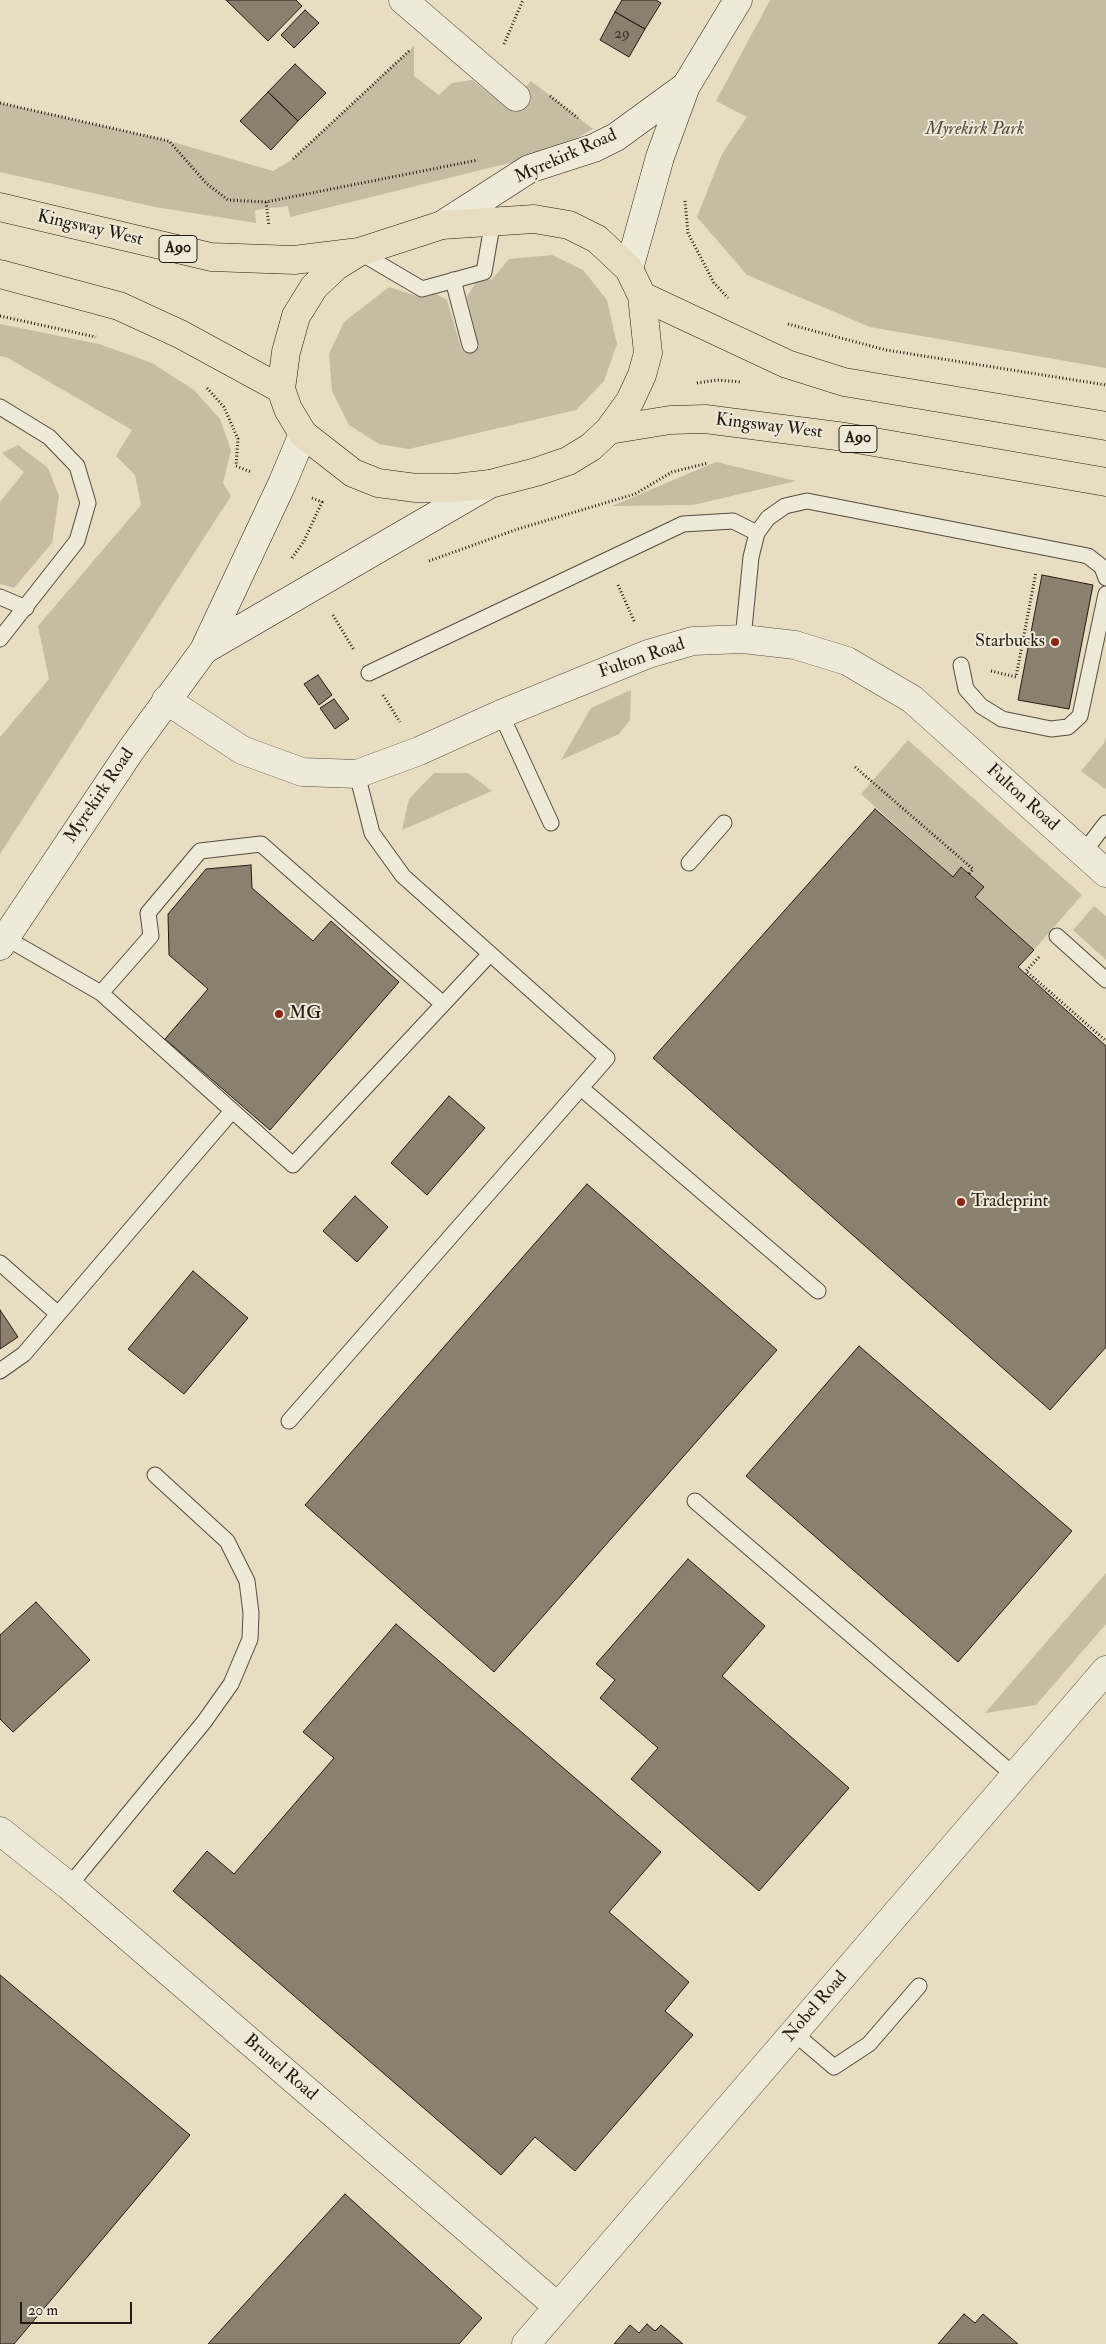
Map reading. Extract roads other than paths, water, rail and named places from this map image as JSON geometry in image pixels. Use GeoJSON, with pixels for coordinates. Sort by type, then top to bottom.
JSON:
{"type":"FeatureCollection","features":[{"type":"Feature","properties":{"kind":"highway","name":"Kingsway West"},"geometry":{"type":"LineString","coordinates":[[0,207],[211,257],[294,260],[359,252],[442,225],[493,220],[534,219],[569,225],[597,239],[629,269],[642,296],[647,329],[648,353],[630,401],[609,430],[591,447],[568,461],[490,484],[455,488],[416,488],[378,483],[344,468],[303,434],[288,409],[281,389],[286,352],[296,316],[314,287],[335,267],[359,252]]}},
{"type":"Feature","properties":{"kind":"highway"},"geometry":{"type":"LineString","coordinates":[[0,274],[119,306],[180,334],[281,389]]}},
{"type":"Feature","properties":{"kind":"highway"},"geometry":{"type":"LineString","coordinates":[[642,296],[787,364],[844,382],[1106,426]]}},
{"type":"Feature","properties":{"kind":"highway","name":"Kingsway West"},"geometry":{"type":"LineString","coordinates":[[609,430],[670,420],[705,419],[845,437],[1106,482]]}},
{"type":"Feature","properties":{"kind":"street"},"geometry":{"type":"LineString","coordinates":[[403,0],[516,98]]}},
{"type":"Feature","properties":{"kind":"street","name":"Myrekirk Road"},"geometry":{"type":"LineString","coordinates":[[629,269],[660,157],[686,86],[738,0]]}},
{"type":"Feature","properties":{"kind":"street","name":"Myrekirk Road"},"geometry":{"type":"LineString","coordinates":[[442,225],[529,169],[594,148],[616,136],[686,86]]}},
{"type":"Feature","properties":{"kind":"street"},"geometry":{"type":"LineString","coordinates":[[204,650],[282,484],[303,434]]}},
{"type":"Feature","properties":{"kind":"street"},"geometry":{"type":"LineString","coordinates":[[204,650],[490,484]]}},
{"type":"Feature","properties":{"kind":"street","name":"Fulton Road"},"geometry":{"type":"LineString","coordinates":[[166,700],[242,750],[302,772],[357,774],[419,751],[501,714],[648,654],[693,641],[742,639],[795,645],[847,661],[912,699],[1106,873]]}},
{"type":"Feature","properties":{"kind":"street","name":"Myrekirk Road"},"geometry":{"type":"LineString","coordinates":[[3,942],[166,700],[204,650]]}},
{"type":"Feature","properties":{"kind":"street","name":"Nobel Road"},"geometry":{"type":"LineString","coordinates":[[526,2344],[1015,1776],[1097,1699],[1106,1670]]}},
{"type":"Feature","properties":{"kind":"street","name":"Brunel Road"},"geometry":{"type":"LineString","coordinates":[[0,1831],[68,1886],[558,2307]]}},
{"type":"Feature","properties":{"kind":"lane"},"geometry":{"type":"LineString","coordinates":[[359,252],[422,289],[484,272],[493,220]]}},
{"type":"Feature","properties":{"kind":"lane"},"geometry":{"type":"LineString","coordinates":[[453,280],[470,345]]}},
{"type":"Feature","properties":{"kind":"lane"},"geometry":{"type":"LineString","coordinates":[[0,407],[49,437],[77,466],[88,503],[77,541],[0,640]]}},
{"type":"Feature","properties":{"kind":"lane"},"geometry":{"type":"LineString","coordinates":[[742,639],[751,557],[756,533],[768,518],[785,506],[807,501],[1088,556],[1102,567],[1106,578]]}},
{"type":"Feature","properties":{"kind":"lane"},"geometry":{"type":"LineString","coordinates":[[368,673],[683,524],[733,521],[756,533]]}},
{"type":"Feature","properties":{"kind":"lane"},"geometry":{"type":"LineString","coordinates":[[961,665],[966,689],[981,706],[1002,718],[1052,729],[1068,727],[1080,716],[1106,594]]}},
{"type":"Feature","properties":{"kind":"lane"},"geometry":{"type":"LineString","coordinates":[[0,597],[26,608]]}},
{"type":"Feature","properties":{"kind":"lane"},"geometry":{"type":"LineString","coordinates":[[501,714],[551,823]]}},
{"type":"Feature","properties":{"kind":"lane"},"geometry":{"type":"LineString","coordinates":[[289,1421],[607,1058],[489,955],[403,876],[372,833],[357,774]]}},
{"type":"Feature","properties":{"kind":"lane"},"geometry":{"type":"LineString","coordinates":[[1083,853],[1106,823]]}},
{"type":"Feature","properties":{"kind":"lane"},"geometry":{"type":"LineString","coordinates":[[689,863],[724,824]]}},
{"type":"Feature","properties":{"kind":"lane"},"geometry":{"type":"LineString","coordinates":[[101,993],[150,936],[148,913],[200,851],[261,844],[443,1004]]}},
{"type":"Feature","properties":{"kind":"lane"},"geometry":{"type":"LineString","coordinates":[[1058,936],[1106,980]]}},
{"type":"Feature","properties":{"kind":"lane"},"geometry":{"type":"LineString","coordinates":[[3,942],[101,993],[293,1165],[489,955]]}},
{"type":"Feature","properties":{"kind":"lane"},"geometry":{"type":"LineString","coordinates":[[581,1088],[818,1291]]}},
{"type":"Feature","properties":{"kind":"lane"},"geometry":{"type":"LineString","coordinates":[[0,1371],[24,1354],[232,1111]]}},
{"type":"Feature","properties":{"kind":"lane"},"geometry":{"type":"LineString","coordinates":[[0,1263],[58,1314]]}},
{"type":"Feature","properties":{"kind":"lane"},"geometry":{"type":"LineString","coordinates":[[68,1886],[204,1722],[231,1684],[250,1639],[251,1613],[247,1581],[227,1541],[156,1476]]}},
{"type":"Feature","properties":{"kind":"lane"},"geometry":{"type":"LineString","coordinates":[[695,1502],[1015,1776]]}},
{"type":"Feature","properties":{"kind":"lane"},"geometry":{"type":"LineString","coordinates":[[794,2033],[834,2067],[869,2044],[919,1986]]}},
{"type":"Feature","properties":{"kind":"place","name":"Starbucks"},"geometry":{"type":"Point","coordinates":[1055,642]}},
{"type":"Feature","properties":{"kind":"place","name":"MG"},"geometry":{"type":"Point","coordinates":[279,1014]}},
{"type":"Feature","properties":{"kind":"place","name":"Tradeprint"},"geometry":{"type":"Point","coordinates":[961,1202]}},
{"type":"Feature","properties":{"kind":"park label","name":"Myrekirk Park"},"geometry":{"type":"Point","coordinates":[975,130]}}]}
